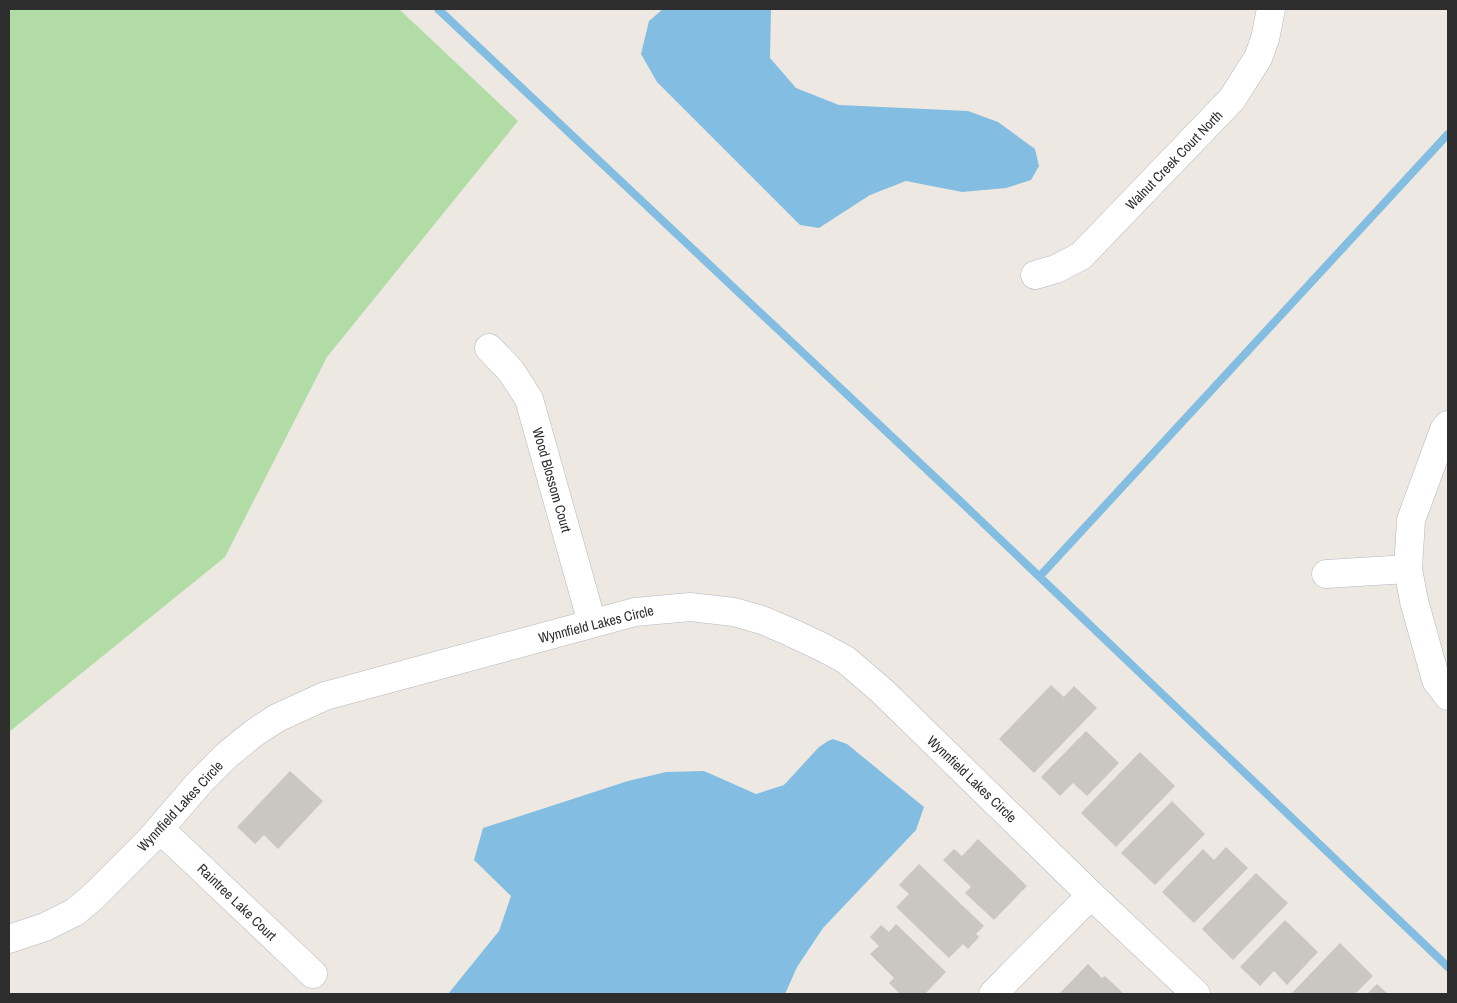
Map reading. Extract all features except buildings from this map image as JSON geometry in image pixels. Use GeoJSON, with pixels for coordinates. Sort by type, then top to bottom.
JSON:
{"type":"FeatureCollection","features":[{"type":"Feature","properties":{"kind":"street","name":"Walnut Creek Court North"},"geometry":{"type":"LineString","coordinates":[[1035,275],[1056,268],[1081,256],[1232,99],[1258,58],[1266,39],[1271,9]]}},
{"type":"Feature","properties":{"kind":"street","name":"Wood Blossom Court"},"geometry":{"type":"LineString","coordinates":[[489,348],[511,371],[529,399],[592,623]]}},
{"type":"Feature","properties":{"kind":"street"},"geometry":{"type":"LineString","coordinates":[[1448,425],[1444,430],[1411,520],[1408,569],[1414,601],[1436,680],[1448,696]]}},
{"type":"Feature","properties":{"kind":"street"},"geometry":{"type":"LineString","coordinates":[[1326,574],[1408,569]]}},
{"type":"Feature","properties":{"kind":"street","name":"Wynnfield Lakes Circle"},"geometry":{"type":"LineString","coordinates":[[9,939],[45,927],[75,912],[96,895],[227,755],[254,733],[302,706],[334,694],[592,623],[643,611],[690,606],[728,611],[762,620],[822,646],[846,660],[882,692],[1196,994]]}},
{"type":"Feature","properties":{"kind":"street","name":"Raintree Lake Court"},"geometry":{"type":"LineString","coordinates":[[160,828],[313,974]]}},
{"type":"Feature","properties":{"kind":"street"},"geometry":{"type":"LineString","coordinates":[[993,994],[1091,895]]}},
{"type":"Feature","properties":{"kind":"green space"},"geometry":{"type":"Polygon","coordinates":[[[9,9],[399,9],[518,121],[327,357],[225,557],[9,732],[9,9]]]}},
{"type":"Feature","properties":{"kind":"water"},"geometry":{"type":"Polygon","coordinates":[[[663,9],[771,9],[770,58],[796,88],[839,105],[968,111],[998,122],[1035,149],[1039,166],[1031,180],[1006,188],[962,192],[906,181],[870,195],[819,228],[800,225],[657,82],[641,54],[649,21],[663,9]]]}},
{"type":"Feature","properties":{"kind":"water"},"geometry":{"type":"Polygon","coordinates":[[[833,739],[847,744],[924,807],[916,830],[823,928],[797,967],[785,994],[448,994],[499,931],[511,896],[474,860],[483,828],[628,781],[666,772],[704,771],[756,794],[784,785],[819,747],[833,739]]]}},
{"type":"Feature","properties":{"kind":"waterway"},"geometry":{"type":"LineString","coordinates":[[438,9],[958,499],[1448,967]]}},
{"type":"Feature","properties":{"kind":"waterway"},"geometry":{"type":"LineString","coordinates":[[1040,576],[1448,134]]}}]}
